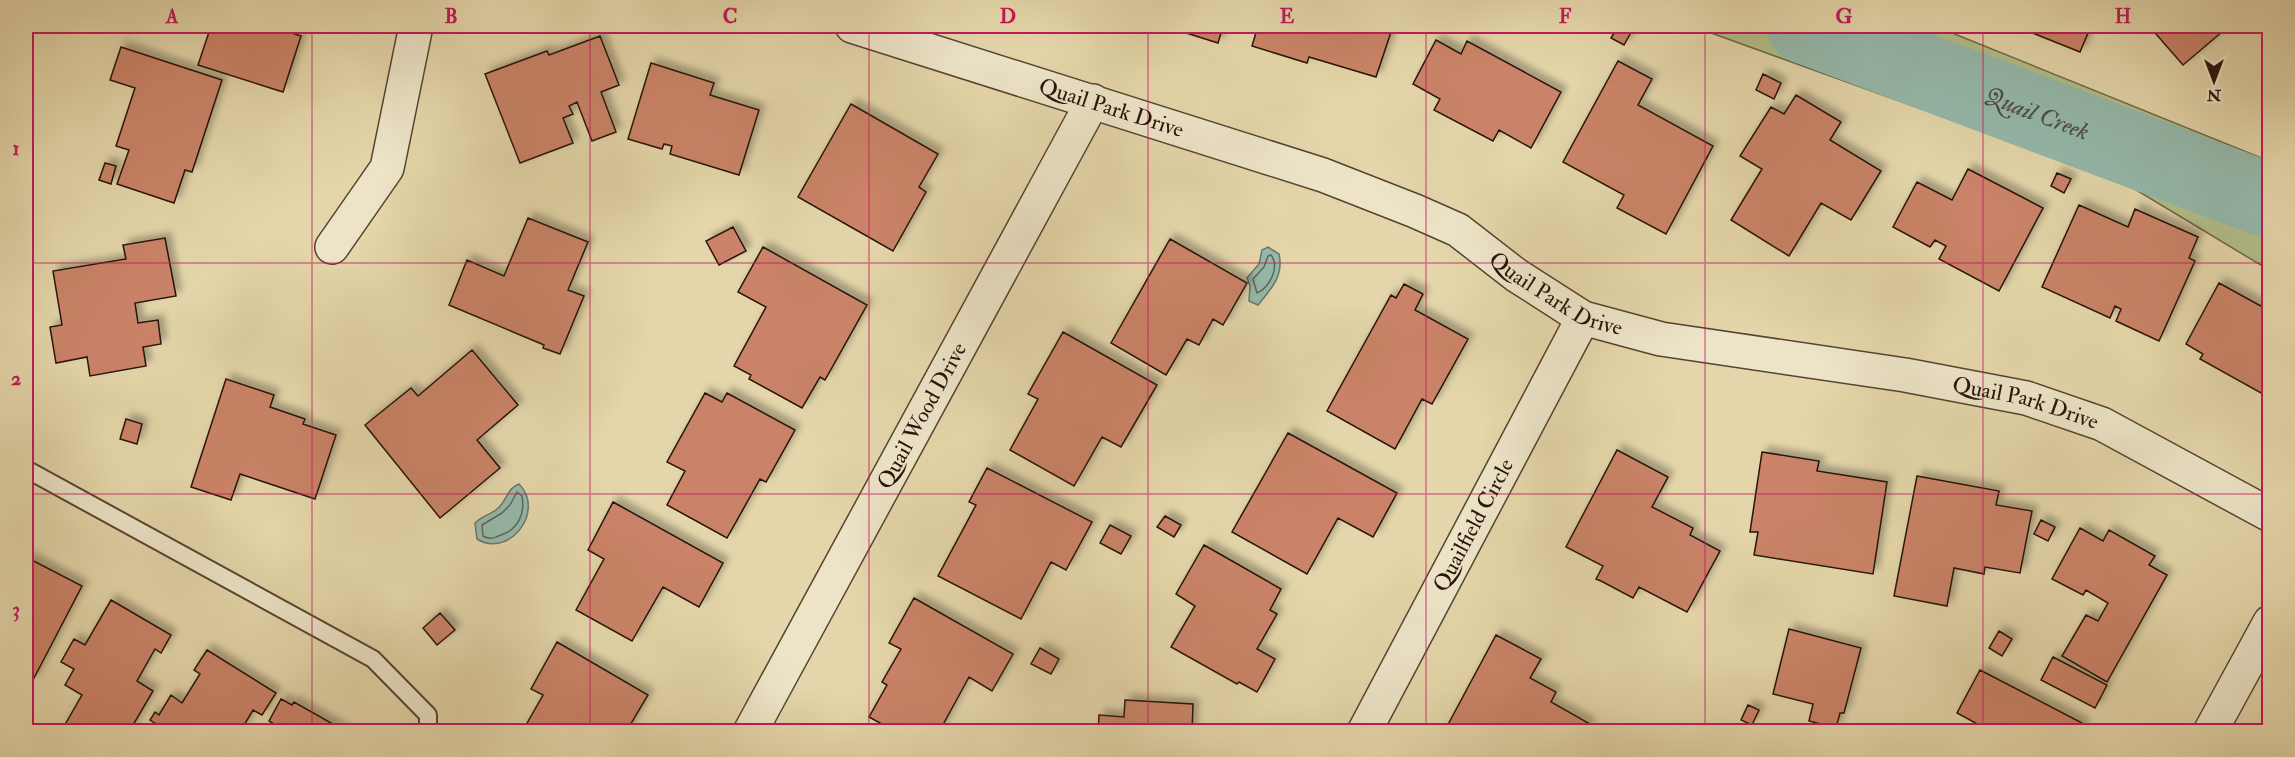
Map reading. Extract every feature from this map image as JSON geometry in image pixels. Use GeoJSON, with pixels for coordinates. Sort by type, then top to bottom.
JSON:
{"type":"FeatureCollection","features":[{"type":"Feature","properties":{"kind":"street"},"geometry":{"type":"LineString","coordinates":[[332,247],[387,168],[416,26]]}},
{"type":"Feature","properties":{"kind":"street","name":"Quail Park Drive"},"geometry":{"type":"LineString","coordinates":[[852,26],[1323,175],[1415,211],[1458,230],[1516,275],[1582,318],[1661,339],[1905,375],[2026,398],[2103,424],[2270,515]]}},
{"type":"Feature","properties":{"kind":"street","name":"Quail Wood Drive"},"geometry":{"type":"LineString","coordinates":[[750,732],[1093,101]]}},
{"type":"Feature","properties":{"kind":"street","name":"Quailfield Circle"},"geometry":{"type":"LineString","coordinates":[[1364,732],[1582,318]]}},
{"type":"Feature","properties":{"kind":"street"},"geometry":{"type":"LineString","coordinates":[[2210,732],[2270,622]]}},
{"type":"Feature","properties":{"kind":"lane"},"geometry":{"type":"LineString","coordinates":[[26,469],[373,659],[428,715],[428,732]]}},
{"type":"Feature","properties":{"kind":"green space"},"geometry":{"type":"Polygon","coordinates":[[[1692,26],[1935,26],[2269,161],[2269,270],[2123,182],[1692,26]]]}},
{"type":"Feature","properties":{"kind":"water"},"geometry":{"type":"Polygon","coordinates":[[[1268,247],[1279,254],[1280,269],[1275,282],[1258,305],[1249,301],[1250,286],[1247,278],[1259,264],[1262,250],[1268,247]]]}},
{"type":"Feature","properties":{"kind":"water"},"geometry":{"type":"Polygon","coordinates":[[[519,484],[526,495],[528,507],[526,519],[520,529],[511,538],[501,543],[489,543],[477,539],[475,523],[497,509],[512,488],[519,484]]]}},
{"type":"Feature","properties":{"kind":"building"},"geometry":{"type":"Polygon","coordinates":[[[211,26],[270,26],[301,36],[283,92],[198,65],[211,26]]]}},
{"type":"Feature","properties":{"kind":"building"},"geometry":{"type":"Polygon","coordinates":[[[1164,26],[1223,26],[1218,43],[1164,26]]]}},
{"type":"Feature","properties":{"kind":"building"},"geometry":{"type":"Polygon","coordinates":[[[1258,26],[1393,26],[1376,77],[1309,57],[1307,63],[1252,46],[1258,26]]]}},
{"type":"Feature","properties":{"kind":"building"},"geometry":{"type":"Polygon","coordinates":[[[1618,26],[1634,27],[1624,45],[1611,38],[1618,26]]]}},
{"type":"Feature","properties":{"kind":"building"},"geometry":{"type":"Polygon","coordinates":[[[2015,26],[2091,26],[2080,52],[2015,26]]]}},
{"type":"Feature","properties":{"kind":"building"},"geometry":{"type":"Polygon","coordinates":[[[2149,26],[2229,26],[2183,65],[2149,26]]]}},
{"type":"Feature","properties":{"kind":"building"},"geometry":{"type":"Polygon","coordinates":[[[600,36],[619,85],[601,92],[616,132],[592,141],[577,102],[569,106],[573,114],[563,118],[573,143],[520,163],[485,74],[547,51],[549,55],[600,36]]]}},
{"type":"Feature","properties":{"kind":"building"},"geometry":{"type":"Polygon","coordinates":[[[1436,40],[1461,54],[1467,41],[1561,92],[1531,148],[1499,130],[1493,141],[1434,110],[1440,99],[1413,84],[1436,40]]]}},
{"type":"Feature","properties":{"kind":"building"},"geometry":{"type":"Polygon","coordinates":[[[121,47],[222,80],[192,172],[185,170],[174,203],[117,184],[129,150],[116,146],[135,88],[110,80],[121,47]]]}},
{"type":"Feature","properties":{"kind":"building"},"geometry":{"type":"Polygon","coordinates":[[[1618,61],[1652,79],[1638,105],[1713,146],[1666,234],[1617,208],[1624,195],[1563,162],[1618,61]]]}},
{"type":"Feature","properties":{"kind":"building"},"geometry":{"type":"Polygon","coordinates":[[[651,63],[714,83],[710,95],[759,110],[739,175],[670,154],[672,146],[664,144],[662,149],[628,139],[651,63]]]}},
{"type":"Feature","properties":{"kind":"building"},"geometry":{"type":"Polygon","coordinates":[[[1763,74],[1781,83],[1774,99],[1756,90],[1763,74]]]}},
{"type":"Feature","properties":{"kind":"building"},"geometry":{"type":"Polygon","coordinates":[[[1796,95],[1841,122],[1830,140],[1881,171],[1851,220],[1821,203],[1789,256],[1731,220],[1762,169],[1740,156],[1771,107],[1784,114],[1796,95]]]}},
{"type":"Feature","properties":{"kind":"building"},"geometry":{"type":"Polygon","coordinates":[[[851,104],[938,154],[919,187],[926,192],[893,251],[798,197],[851,104]]]}},
{"type":"Feature","properties":{"kind":"building"},"geometry":{"type":"Polygon","coordinates":[[[105,163],[116,166],[111,184],[99,180],[105,163]]]}},
{"type":"Feature","properties":{"kind":"building"},"geometry":{"type":"Polygon","coordinates":[[[1968,169],[2043,208],[1999,291],[1939,259],[1946,246],[1935,240],[1930,247],[1893,227],[1917,182],[1952,200],[1968,169]]]}},
{"type":"Feature","properties":{"kind":"building"},"geometry":{"type":"Polygon","coordinates":[[[2057,173],[2071,179],[2064,193],[2051,186],[2057,173]]]}},
{"type":"Feature","properties":{"kind":"building"},"geometry":{"type":"Polygon","coordinates":[[[2079,205],[2128,227],[2135,209],[2198,237],[2189,258],[2195,261],[2159,341],[2116,321],[2121,309],[2115,306],[2110,318],[2042,287],[2079,205]]]}},
{"type":"Feature","properties":{"kind":"building"},"geometry":{"type":"Polygon","coordinates":[[[528,218],[588,242],[568,290],[584,296],[560,354],[449,305],[467,260],[504,276],[528,218]]]}},
{"type":"Feature","properties":{"kind":"building"},"geometry":{"type":"Polygon","coordinates":[[[733,227],[746,251],[719,265],[706,241],[733,227]]]}},
{"type":"Feature","properties":{"kind":"building"},"geometry":{"type":"Polygon","coordinates":[[[165,238],[176,296],[135,303],[138,323],[158,320],[161,344],[143,347],[146,366],[90,376],[87,357],[56,363],[50,327],[62,325],[53,271],[126,259],[123,245],[165,238]]]}},
{"type":"Feature","properties":{"kind":"building"},"geometry":{"type":"Polygon","coordinates":[[[1170,239],[1247,283],[1223,325],[1213,319],[1199,345],[1187,339],[1166,375],[1111,343],[1170,239]]]}},
{"type":"Feature","properties":{"kind":"building"},"geometry":{"type":"Polygon","coordinates":[[[763,247],[867,305],[825,380],[820,377],[802,408],[749,379],[751,375],[734,366],[766,307],[738,292],[763,247]]]}},
{"type":"Feature","properties":{"kind":"building"},"geometry":{"type":"Polygon","coordinates":[[[2219,283],[2270,311],[2270,398],[2200,359],[2203,354],[2186,344],[2219,283]]]}},
{"type":"Feature","properties":{"kind":"building"},"geometry":{"type":"Polygon","coordinates":[[[1404,284],[1423,294],[1415,310],[1468,339],[1432,404],[1422,399],[1395,449],[1327,411],[1391,295],[1396,298],[1404,284]]]}},
{"type":"Feature","properties":{"kind":"building"},"geometry":{"type":"Polygon","coordinates":[[[1063,332],[1157,385],[1121,447],[1102,437],[1074,486],[1010,450],[1038,399],[1028,394],[1063,332]]]}},
{"type":"Feature","properties":{"kind":"building"},"geometry":{"type":"Polygon","coordinates":[[[472,350],[518,405],[477,440],[500,468],[440,518],[365,425],[411,388],[418,396],[472,350]]]}},
{"type":"Feature","properties":{"kind":"building"},"geometry":{"type":"Polygon","coordinates":[[[226,379],[274,395],[270,407],[305,419],[303,424],[336,435],[315,499],[240,474],[231,500],[191,487],[226,379]]]}},
{"type":"Feature","properties":{"kind":"building"},"geometry":{"type":"Polygon","coordinates":[[[705,393],[722,402],[727,393],[795,430],[766,482],[760,479],[727,538],[667,505],[685,471],[667,462],[705,393]]]}},
{"type":"Feature","properties":{"kind":"building"},"geometry":{"type":"Polygon","coordinates":[[[126,419],[142,424],[137,444],[120,439],[126,419]]]}},
{"type":"Feature","properties":{"kind":"building"},"geometry":{"type":"Polygon","coordinates":[[[1288,433],[1397,493],[1373,537],[1338,518],[1307,574],[1232,532],[1288,433]]]}},
{"type":"Feature","properties":{"kind":"building"},"geometry":{"type":"Polygon","coordinates":[[[1617,450],[1668,477],[1652,507],[1693,528],[1690,535],[1720,551],[1687,612],[1639,587],[1633,598],[1596,579],[1603,566],[1566,547],[1617,450]]]}},
{"type":"Feature","properties":{"kind":"building"},"geometry":{"type":"Polygon","coordinates":[[[1762,452],[1819,461],[1817,471],[1887,482],[1873,574],[1754,555],[1758,532],[1750,532],[1762,452]]]}},
{"type":"Feature","properties":{"kind":"building"},"geometry":{"type":"Polygon","coordinates":[[[987,468],[1092,522],[1066,570],[1051,562],[1021,619],[938,576],[976,505],[969,502],[987,468]]]}},
{"type":"Feature","properties":{"kind":"building"},"geometry":{"type":"Polygon","coordinates":[[[1917,476],[1999,491],[1996,505],[2032,511],[2020,573],[1985,567],[1984,574],[1954,568],[1947,606],[1894,596],[1917,476]]]}},
{"type":"Feature","properties":{"kind":"building"},"geometry":{"type":"Polygon","coordinates":[[[613,502],[723,563],[699,607],[663,587],[632,641],[576,610],[604,559],[588,550],[613,502]]]}},
{"type":"Feature","properties":{"kind":"building"},"geometry":{"type":"Polygon","coordinates":[[[1165,516],[1181,525],[1174,537],[1157,527],[1165,516]]]}},
{"type":"Feature","properties":{"kind":"building"},"geometry":{"type":"Polygon","coordinates":[[[2041,520],[2055,527],[2048,541],[2034,534],[2041,520]]]}},
{"type":"Feature","properties":{"kind":"building"},"geometry":{"type":"Polygon","coordinates":[[[1110,525],[1131,536],[1121,554],[1100,543],[1110,525]]]}},
{"type":"Feature","properties":{"kind":"building"},"geometry":{"type":"Polygon","coordinates":[[[2080,528],[2103,541],[2109,530],[2155,556],[2149,565],[2167,575],[2107,682],[2062,656],[2086,615],[2098,621],[2108,603],[2086,590],[2083,595],[2052,579],[2080,528]]]}},
{"type":"Feature","properties":{"kind":"building"},"geometry":{"type":"Polygon","coordinates":[[[1204,545],[1281,589],[1270,610],[1277,614],[1257,649],[1275,659],[1257,692],[1239,682],[1237,684],[1171,647],[1195,606],[1176,594],[1204,545]]]}},
{"type":"Feature","properties":{"kind":"building"},"geometry":{"type":"Polygon","coordinates":[[[26,557],[82,586],[33,680],[26,676],[26,557]]]}},
{"type":"Feature","properties":{"kind":"building"},"geometry":{"type":"Polygon","coordinates":[[[914,598],[1013,654],[992,691],[969,677],[939,732],[896,732],[869,717],[887,685],[882,682],[901,649],[889,643],[914,598]]]}},
{"type":"Feature","properties":{"kind":"building"},"geometry":{"type":"Polygon","coordinates":[[[111,600],[171,635],[161,653],[155,649],[137,681],[153,691],[129,732],[69,732],[63,728],[82,695],[65,685],[74,669],[61,662],[74,639],[85,645],[111,600]]]}},
{"type":"Feature","properties":{"kind":"building"},"geometry":{"type":"Polygon","coordinates":[[[440,613],[455,630],[437,645],[423,628],[440,613]]]}},
{"type":"Feature","properties":{"kind":"building"},"geometry":{"type":"Polygon","coordinates":[[[1789,629],[1861,648],[1844,713],[1840,713],[1836,728],[1809,721],[1813,704],[1773,694],[1789,629]]]}},
{"type":"Feature","properties":{"kind":"building"},"geometry":{"type":"Polygon","coordinates":[[[1999,631],[2012,639],[2002,656],[1989,648],[1999,631]]]}},
{"type":"Feature","properties":{"kind":"building"},"geometry":{"type":"Polygon","coordinates":[[[1496,635],[1541,659],[1530,678],[1556,692],[1551,702],[1590,724],[1586,732],[1444,732],[1496,635]]]}},
{"type":"Feature","properties":{"kind":"building"},"geometry":{"type":"Polygon","coordinates":[[[557,642],[648,695],[626,732],[522,732],[543,695],[531,689],[557,642]]]}},
{"type":"Feature","properties":{"kind":"building"},"geometry":{"type":"Polygon","coordinates":[[[1040,648],[1059,659],[1051,674],[1031,664],[1040,648]]]}},
{"type":"Feature","properties":{"kind":"building"},"geometry":{"type":"Polygon","coordinates":[[[207,650],[276,693],[262,715],[253,710],[240,732],[152,732],[156,724],[150,720],[155,712],[159,715],[171,695],[182,703],[200,674],[194,670],[207,650]]]}},
{"type":"Feature","properties":{"kind":"building"},"geometry":{"type":"Polygon","coordinates":[[[2053,657],[2107,685],[2095,708],[2041,680],[2053,657]]]}},
{"type":"Feature","properties":{"kind":"building"},"geometry":{"type":"Polygon","coordinates":[[[1980,670],[2084,724],[2080,732],[1992,732],[1957,713],[1980,670]]]}},
{"type":"Feature","properties":{"kind":"building"},"geometry":{"type":"Polygon","coordinates":[[[281,699],[292,705],[294,702],[347,732],[276,732],[279,727],[269,721],[281,699]]]}},
{"type":"Feature","properties":{"kind":"building"},"geometry":{"type":"Polygon","coordinates":[[[1125,700],[1193,704],[1192,732],[1098,732],[1099,715],[1124,717],[1125,700]]]}},
{"type":"Feature","properties":{"kind":"building"},"geometry":{"type":"Polygon","coordinates":[[[1748,705],[1759,710],[1752,725],[1741,720],[1748,705]]]}},
{"type":"Feature","properties":{"kind":"waterway","name":"Quail Creek"},"geometry":{"type":"LineString","coordinates":[[1804,26],[2270,201]]}}]}
